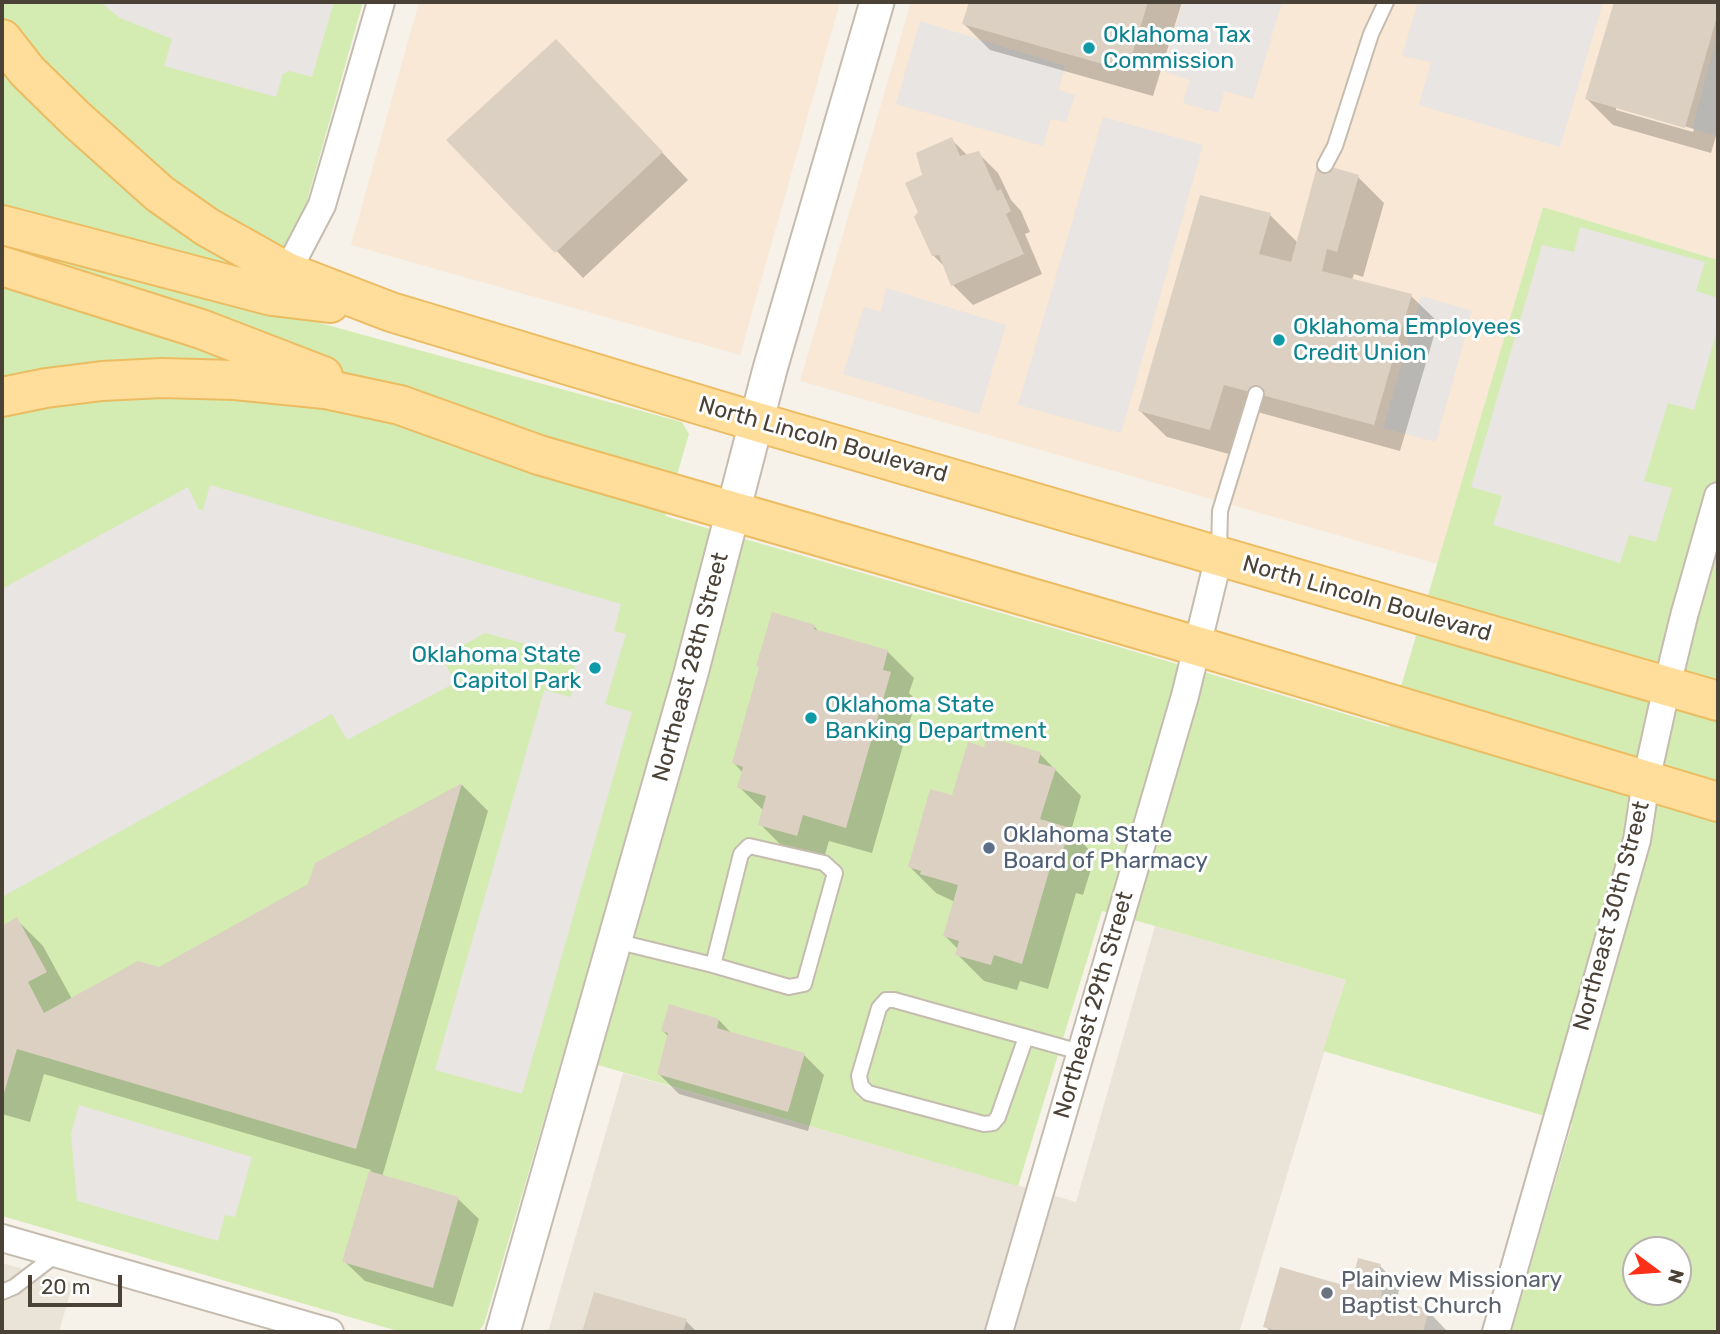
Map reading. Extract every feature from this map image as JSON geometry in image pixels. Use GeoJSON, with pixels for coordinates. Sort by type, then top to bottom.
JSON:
{"type":"FeatureCollection","features":[{"type":"Feature","properties":{"kind":"main road","name":"North Lincoln Boulevard"},"geometry":{"type":"LineString","coordinates":[[2,40],[27,71],[76,120],[160,194],[207,226],[287,272],[391,312],[757,422],[1718,701]]}},
{"type":"Feature","properties":{"kind":"main road"},"geometry":{"type":"LineString","coordinates":[[2,225],[272,296],[391,312]]}},
{"type":"Feature","properties":{"kind":"main road"},"geometry":{"type":"LineString","coordinates":[[2,266],[201,329],[539,455],[1197,646],[1718,802]]}},
{"type":"Feature","properties":{"kind":"main road"},"geometry":{"type":"LineString","coordinates":[[2,397],[102,381],[162,378],[235,380],[325,389],[400,405]]}},
{"type":"Feature","properties":{"kind":"street"},"geometry":{"type":"LineString","coordinates":[[287,272],[323,205],[381,2]]}},
{"type":"Feature","properties":{"kind":"street","name":"Northeast 28th Street"},"geometry":{"type":"LineString","coordinates":[[503,1332],[615,941],[734,510],[773,357],[877,2]]}},
{"type":"Feature","properties":{"kind":"street","name":"Northeast 30th Street"},"geometry":{"type":"LineString","coordinates":[[1496,1332],[1637,840],[1646,781],[1667,686],[1718,496]]}},
{"type":"Feature","properties":{"kind":"street","name":"Northeast 29th Street"},"geometry":{"type":"LineString","coordinates":[[999,1332],[1185,696],[1219,556]]}},
{"type":"Feature","properties":{"kind":"street"},"geometry":{"type":"LineString","coordinates":[[2,1238],[330,1332]]}},
{"type":"Feature","properties":{"kind":"lane"},"geometry":{"type":"LineString","coordinates":[[1325,165],[1335,146],[1371,34],[1386,2]]}},
{"type":"Feature","properties":{"kind":"lane"},"geometry":{"type":"LineString","coordinates":[[1219,556],[1220,511],[1256,394]]}},
{"type":"Feature","properties":{"kind":"lane"},"geometry":{"type":"LineString","coordinates":[[615,941],[789,987],[804,984],[835,873],[824,863],[749,846],[741,854],[713,965]]}},
{"type":"Feature","properties":{"kind":"lane"},"geometry":{"type":"LineString","coordinates":[[1026,1037],[998,1117],[993,1123],[984,1124],[868,1093],[861,1086],[859,1076],[879,1008],[886,1000],[894,1000],[1080,1052]]}},
{"type":"Feature","properties":{"kind":"lane"},"geometry":{"type":"LineString","coordinates":[[2,1292],[14,1287],[57,1254]]}},
{"type":"Feature","properties":{"kind":"shaded area"},"geometry":{"type":"Polygon","coordinates":[[[100,2],[334,2],[312,77],[289,71],[283,74],[276,97],[164,66],[172,39],[120,18],[100,2]]]}},
{"type":"Feature","properties":{"kind":"shaded area"},"geometry":{"type":"Polygon","coordinates":[[[419,2],[840,2],[740,355],[351,245],[419,2]]]}},
{"type":"Feature","properties":{"kind":"shaded area","name":"Oklahoma Employees Credit Union"},"geometry":{"type":"Polygon","coordinates":[[[911,2],[1718,2],[1718,260],[1543,207],[1438,564],[800,381],[911,2]]]}},
{"type":"Feature","properties":{"kind":"shaded area"},"geometry":{"type":"Polygon","coordinates":[[[1183,2],[1282,2],[1253,99],[1224,91],[1218,113],[1183,103],[1190,80],[1163,71],[1183,2]]]}},
{"type":"Feature","properties":{"kind":"shaded area"},"geometry":{"type":"Polygon","coordinates":[[[1418,2],[1603,2],[1560,147],[1419,105],[1431,62],[1402,56],[1418,2]]]}},
{"type":"Feature","properties":{"kind":"shaded area"},"geometry":{"type":"Polygon","coordinates":[[[920,21],[1065,66],[1059,90],[1075,95],[1066,122],[1051,119],[1043,146],[896,104],[920,21]]]}},
{"type":"Feature","properties":{"kind":"shaded area"},"geometry":{"type":"Polygon","coordinates":[[[1718,32],[1718,136],[1692,129],[1718,32]]]}},
{"type":"Feature","properties":{"kind":"shaded area"},"geometry":{"type":"Polygon","coordinates":[[[1103,117],[1203,145],[1121,433],[1018,405],[1103,117]]]}},
{"type":"Feature","properties":{"kind":"shaded area"},"geometry":{"type":"Polygon","coordinates":[[[1580,227],[1705,262],[1696,291],[1718,298],[1718,327],[1694,410],[1668,403],[1644,481],[1672,488],[1656,542],[1629,535],[1620,563],[1493,525],[1502,496],[1471,487],[1542,245],[1574,252],[1580,227]]]}},
{"type":"Feature","properties":{"kind":"shaded area"},"geometry":{"type":"Polygon","coordinates":[[[886,288],[1006,325],[979,414],[843,374],[864,307],[881,312],[886,288]]]}},
{"type":"Feature","properties":{"kind":"shaded area"},"geometry":{"type":"Polygon","coordinates":[[[1421,296],[1472,311],[1436,442],[1383,428],[1421,296]]]}},
{"type":"Feature","properties":{"kind":"shaded area"},"geometry":{"type":"Polygon","coordinates":[[[210,485],[621,604],[614,631],[626,634],[605,704],[632,712],[522,1094],[435,1070],[544,690],[571,697],[577,673],[572,661],[565,655],[485,633],[442,657],[455,683],[347,740],[332,714],[2,897],[2,589],[188,487],[199,510],[203,510],[210,485]]]}},
{"type":"Feature","properties":{"kind":"shaded area"},"geometry":{"type":"Polygon","coordinates":[[[1155,926],[1346,980],[1240,1330],[1245,1332],[548,1332],[623,1073],[1076,1202],[1155,926]]]}},
{"type":"Feature","properties":{"kind":"shaded area"},"geometry":{"type":"Polygon","coordinates":[[[79,1105],[252,1157],[235,1217],[225,1215],[218,1241],[77,1201],[71,1134],[79,1105]]]}},
{"type":"Feature","properties":{"kind":"shaded area"},"geometry":{"type":"Polygon","coordinates":[[[2,1263],[73,1283],[59,1332],[2,1332],[2,1263]]]}},
{"type":"Feature","properties":{"kind":"green space","name":"Oklahoma State Capitol Park"},"geometry":{"type":"Polygon","coordinates":[[[2,2],[363,2],[276,311],[682,422],[689,434],[665,516],[1389,727],[1543,207],[1718,260],[1718,1332],[1511,1332],[1572,1124],[1323,1051],[1346,980],[1102,911],[1018,1186],[563,1055],[484,1324],[478,1332],[401,1332],[2,1216],[2,2]]]}},
{"type":"Feature","properties":{"kind":"building","name":"Oklahoma Tax Commission"},"geometry":{"type":"Polygon","coordinates":[[[969,2],[1148,2],[1127,71],[962,24],[969,2]]]}},
{"type":"Feature","properties":{"kind":"building"},"geometry":{"type":"Polygon","coordinates":[[[1614,2],[1718,2],[1718,13],[1685,128],[1585,99],[1614,2]]]}},
{"type":"Feature","properties":{"kind":"building"},"geometry":{"type":"Polygon","coordinates":[[[556,39],[663,152],[555,253],[446,140],[556,39]]]}},
{"type":"Feature","properties":{"kind":"building"},"geometry":{"type":"Polygon","coordinates":[[[952,137],[960,156],[979,151],[997,191],[1001,189],[1011,211],[1006,214],[1024,254],[951,286],[939,255],[932,256],[914,217],[918,212],[905,183],[922,175],[916,153],[952,137]]]}},
{"type":"Feature","properties":{"kind":"building","name":"Oklahoma Employees Credit Union"},"geometry":{"type":"Polygon","coordinates":[[[1318,163],[1359,175],[1337,252],[1327,249],[1322,271],[1412,294],[1374,425],[1224,385],[1210,430],[1138,411],[1200,195],[1271,213],[1259,254],[1291,262],[1318,163]]]}},
{"type":"Feature","properties":{"kind":"building","name":"Oklahoma State Banking Department"},"geometry":{"type":"Polygon","coordinates":[[[772,612],[815,625],[814,629],[888,650],[883,670],[891,672],[846,828],[803,815],[797,836],[758,825],[766,796],[737,788],[743,767],[732,763],[772,612]]]}},
{"type":"Feature","properties":{"kind":"building","name":"Oklahoma State Board of Pharmacy"},"geometry":{"type":"Polygon","coordinates":[[[987,737],[1041,752],[1038,763],[1056,768],[1040,819],[1070,828],[1057,870],[1050,868],[1022,964],[994,955],[991,965],[955,955],[959,941],[943,936],[958,885],[920,874],[921,871],[908,867],[930,789],[952,795],[968,742],[984,747],[987,737]]]}},
{"type":"Feature","properties":{"kind":"building"},"geometry":{"type":"Polygon","coordinates":[[[462,783],[356,1149],[17,1049],[2,1100],[2,926],[17,917],[47,972],[28,982],[44,1013],[138,961],[159,967],[308,884],[315,863],[462,783]]]}},
{"type":"Feature","properties":{"kind":"building"},"geometry":{"type":"Polygon","coordinates":[[[669,1004],[719,1019],[717,1028],[805,1053],[788,1112],[657,1074],[668,1033],[661,1031],[669,1004]]]}},
{"type":"Feature","properties":{"kind":"building"},"geometry":{"type":"Polygon","coordinates":[[[369,1171],[459,1197],[433,1288],[342,1262],[369,1171]]]}},
{"type":"Feature","properties":{"kind":"building","name":"Plainview Missionary Baptist Church"},"geometry":{"type":"Polygon","coordinates":[[[1358,1258],[1381,1264],[1374,1288],[1382,1291],[1381,1296],[1429,1309],[1423,1332],[1282,1332],[1263,1327],[1280,1267],[1343,1285],[1344,1280],[1352,1282],[1358,1258]]]}},
{"type":"Feature","properties":{"kind":"building"},"geometry":{"type":"Polygon","coordinates":[[[594,1292],[687,1319],[683,1332],[582,1332],[594,1292]]]}},
{"type":"Feature","properties":{"kind":"place","name":"Oklahoma Tax Commission"},"geometry":{"type":"Point","coordinates":[1089,48]}},
{"type":"Feature","properties":{"kind":"place","name":"Oklahoma Employees Credit Union"},"geometry":{"type":"Point","coordinates":[1279,340]}},
{"type":"Feature","properties":{"kind":"place","name":"Oklahoma State Capitol Park"},"geometry":{"type":"Point","coordinates":[595,668]}},
{"type":"Feature","properties":{"kind":"place","name":"Oklahoma State Banking Department"},"geometry":{"type":"Point","coordinates":[811,718]}},
{"type":"Feature","properties":{"kind":"place","name":"Oklahoma State Board of Pharmacy"},"geometry":{"type":"Point","coordinates":[989,848]}},
{"type":"Feature","properties":{"kind":"place","name":"Plainview Missionary Baptist Church"},"geometry":{"type":"Point","coordinates":[1327,1293]}}]}
